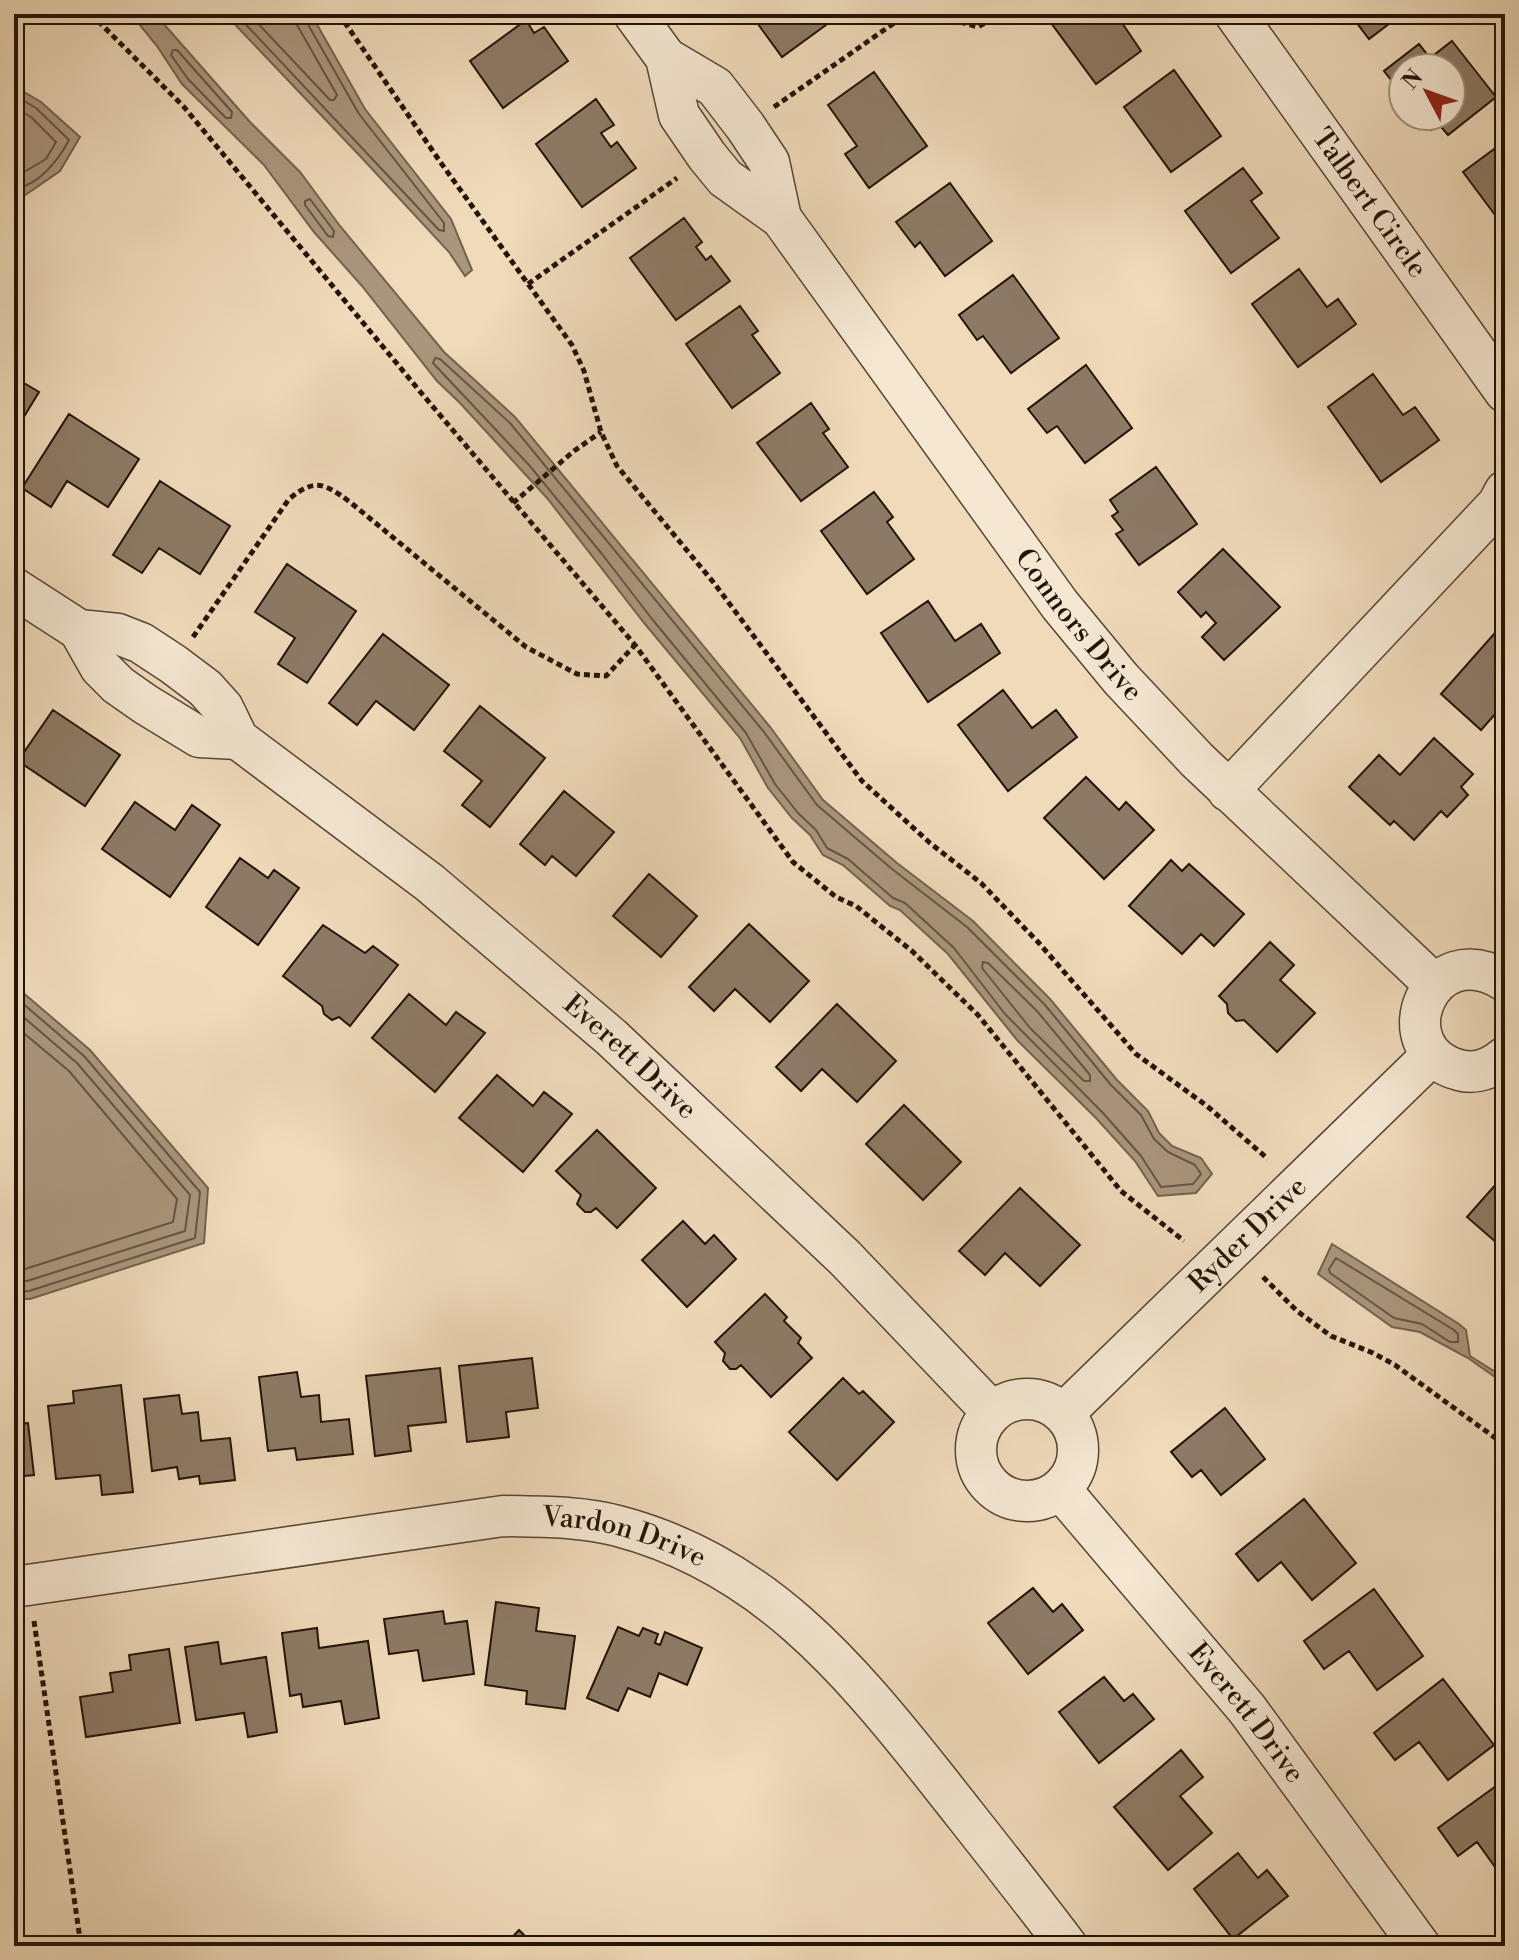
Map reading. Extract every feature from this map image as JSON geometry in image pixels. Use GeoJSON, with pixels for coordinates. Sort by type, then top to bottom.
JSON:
{"type":"FeatureCollection","features":[{"type":"Feature","properties":{"kind":"street","name":"Connors Drive"},"geometry":{"type":"LineString","coordinates":[[634,14],[666,58],[715,87],[745,126],[769,162],[781,218],[1060,605],[1121,679],[1228,791],[1434,984]]}},
{"type":"Feature","properties":{"kind":"street","name":"Talbert Circle"},"geometry":{"type":"LineString","coordinates":[[1235,14],[1505,392]]}},
{"type":"Feature","properties":{"kind":"street"},"geometry":{"type":"LineString","coordinates":[[1228,791],[1498,504],[1505,491]]}},
{"type":"Feature","properties":{"kind":"street","name":"Everett Drive"},"geometry":{"type":"LineString","coordinates":[[14,588],[79,630],[100,667],[118,685],[199,737],[238,739],[430,883],[611,1037],[845,1258],[992,1412]]}},
{"type":"Feature","properties":{"kind":"street"},"geometry":{"type":"LineString","coordinates":[[1505,981],[1493,973],[1460,969],[1434,984],[1424,1000],[1420,1015],[1420,1030],[1432,1055],[1448,1066],[1463,1071],[1479,1071],[1495,1066],[1505,1057]]}},
{"type":"Feature","properties":{"kind":"street","name":"Ryder Drive"},"geometry":{"type":"LineString","coordinates":[[1064,1413],[1432,1055]]}},
{"type":"Feature","properties":{"kind":"street"},"geometry":{"type":"LineString","coordinates":[[1018,1399],[1036,1399],[1052,1404],[1064,1413],[1074,1429],[1078,1453],[1070,1478],[1061,1490],[1044,1500],[1029,1501],[1010,1498],[993,1488],[981,1473],[975,1459],[974,1444],[992,1412],[1002,1404],[1018,1399]]}},
{"type":"Feature","properties":{"kind":"street","name":"Everett Drive"},"geometry":{"type":"LineString","coordinates":[[1061,1490],[1247,1709],[1420,1946]]}},
{"type":"Feature","properties":{"kind":"street","name":"Vardon Drive"},"geometry":{"type":"LineString","coordinates":[[21,1586],[503,1516],[569,1517],[617,1525],[669,1542],[708,1560],[772,1601],[849,1672],[1002,1860],[1067,1946]]}},
{"type":"Feature","properties":{"kind":"path"},"geometry":{"type":"LineString","coordinates":[[91,14],[184,107],[635,645],[793,862],[836,897],[856,906],[934,972],[978,1015],[1121,1191],[1184,1241]]}},
{"type":"Feature","properties":{"kind":"path"},"geometry":{"type":"LineString","coordinates":[[339,14],[572,345],[584,371],[601,432],[617,466],[714,583],[862,781],[930,843],[981,883],[1038,942],[1136,1054],[1207,1106],[1268,1159]]}},
{"type":"Feature","properties":{"kind":"path"},"geometry":{"type":"LineString","coordinates":[[931,14],[978,27],[1000,14]]}},
{"type":"Feature","properties":{"kind":"path"},"geometry":{"type":"LineString","coordinates":[[513,503],[601,432]]}},
{"type":"Feature","properties":{"kind":"path"},"geometry":{"type":"LineString","coordinates":[[187,646],[289,499],[305,486],[319,485],[336,491],[526,647],[577,674],[606,676],[635,645]]}},
{"type":"Feature","properties":{"kind":"path"},"geometry":{"type":"LineString","coordinates":[[1263,1277],[1297,1311],[1331,1336],[1395,1365],[1505,1445]]}},
{"type":"Feature","properties":{"kind":"path"},"geometry":{"type":"LineString","coordinates":[[21,1586],[81,1946]]}},
{"type":"Feature","properties":{"kind":"water"},"geometry":{"type":"Polygon","coordinates":[[[131,14],[155,14],[250,122],[300,172],[340,226],[444,352],[515,417],[771,728],[823,800],[897,863],[973,921],[1050,999],[1117,1080],[1148,1111],[1159,1133],[1172,1146],[1201,1158],[1212,1174],[1196,1193],[1158,1196],[1135,1161],[1017,1040],[948,954],[900,910],[890,906],[843,865],[823,855],[810,835],[768,788],[740,738],[645,624],[547,498],[437,381],[362,286],[314,232],[264,165],[182,84],[131,14]]]}},
{"type":"Feature","properties":{"kind":"water"},"geometry":{"type":"Polygon","coordinates":[[[225,14],[311,14],[365,109],[451,219],[472,270],[465,276],[449,252],[225,14]]]}},
{"type":"Feature","properties":{"kind":"water"},"geometry":{"type":"Polygon","coordinates":[[[14,86],[41,102],[80,137],[60,171],[21,198],[14,196],[14,86]]]}},
{"type":"Feature","properties":{"kind":"water"},"geometry":{"type":"Polygon","coordinates":[[[14,985],[90,1050],[208,1188],[204,1243],[30,1299],[14,1299],[14,985]]]}},
{"type":"Feature","properties":{"kind":"water"},"geometry":{"type":"Polygon","coordinates":[[[1332,1244],[1459,1324],[1466,1330],[1470,1356],[1505,1378],[1505,1384],[1468,1358],[1420,1332],[1392,1327],[1318,1274],[1332,1244]]]}},
{"type":"Feature","properties":{"kind":"building"},"geometry":{"type":"Polygon","coordinates":[[[742,14],[824,14],[830,22],[782,57],[755,20],[749,24],[742,14]]]}},
{"type":"Feature","properties":{"kind":"building"},"geometry":{"type":"Polygon","coordinates":[[[1116,14],[1141,51],[1096,84],[1046,16],[1116,14]]]}},
{"type":"Feature","properties":{"kind":"building"},"geometry":{"type":"Polygon","coordinates":[[[1350,14],[1402,14],[1369,39],[1350,14]]]}},
{"type":"Feature","properties":{"kind":"building"},"geometry":{"type":"Polygon","coordinates":[[[526,20],[534,33],[544,27],[568,61],[503,108],[470,61],[526,20]]]}},
{"type":"Feature","properties":{"kind":"building"},"geometry":{"type":"Polygon","coordinates":[[[1452,41],[1461,52],[1438,52],[1452,41]]]}},
{"type":"Feature","properties":{"kind":"building"},"geometry":{"type":"Polygon","coordinates":[[[1419,44],[1425,52],[1409,52],[1419,44]]]}},
{"type":"Feature","properties":{"kind":"building"},"geometry":{"type":"Polygon","coordinates":[[[1467,60],[1496,97],[1467,120],[1467,60]]]}},
{"type":"Feature","properties":{"kind":"building"},"geometry":{"type":"Polygon","coordinates":[[[1174,70],[1221,136],[1171,172],[1124,107],[1174,70]]]}},
{"type":"Feature","properties":{"kind":"building"},"geometry":{"type":"Polygon","coordinates":[[[874,72],[927,146],[869,188],[845,154],[857,146],[828,105],[874,72]]]}},
{"type":"Feature","properties":{"kind":"building"},"geometry":{"type":"Polygon","coordinates":[[[596,99],[614,125],[601,133],[611,147],[617,142],[636,168],[582,207],[536,144],[596,99]]]}},
{"type":"Feature","properties":{"kind":"building"},"geometry":{"type":"Polygon","coordinates":[[[1505,141],[1505,226],[1504,227],[1463,172],[1505,141]]]}},
{"type":"Feature","properties":{"kind":"building"},"geometry":{"type":"Polygon","coordinates":[[[1243,168],[1262,193],[1251,201],[1279,238],[1231,273],[1185,211],[1243,168]]]}},
{"type":"Feature","properties":{"kind":"building"},"geometry":{"type":"Polygon","coordinates":[[[950,183],[992,241],[945,276],[920,242],[915,247],[896,222],[950,183]]]}},
{"type":"Feature","properties":{"kind":"building"},"geometry":{"type":"Polygon","coordinates":[[[684,218],[702,242],[696,247],[706,260],[711,256],[730,281],[676,320],[630,258],[684,218]]]}},
{"type":"Feature","properties":{"kind":"building"},"geometry":{"type":"Polygon","coordinates":[[[1299,269],[1327,307],[1338,299],[1356,324],[1298,367],[1252,304],[1299,269]]]}},
{"type":"Feature","properties":{"kind":"building"},"geometry":{"type":"Polygon","coordinates":[[[1013,275],[1059,338],[1011,373],[983,336],[977,340],[959,315],[1013,275]]]}},
{"type":"Feature","properties":{"kind":"building"},"geometry":{"type":"Polygon","coordinates":[[[740,306],[758,331],[752,335],[780,373],[732,408],[686,344],[740,306]]]}},
{"type":"Feature","properties":{"kind":"building"},"geometry":{"type":"Polygon","coordinates":[[[1086,365],[1132,428],[1085,463],[1057,426],[1047,433],[1028,409],[1086,365]]]}},
{"type":"Feature","properties":{"kind":"building"},"geometry":{"type":"Polygon","coordinates":[[[1373,374],[1403,415],[1415,407],[1439,440],[1381,482],[1328,407],[1373,374]]]}},
{"type":"Feature","properties":{"kind":"building"},"geometry":{"type":"Polygon","coordinates":[[[14,377],[39,392],[14,433],[14,377]]]}},
{"type":"Feature","properties":{"kind":"building"},"geometry":{"type":"Polygon","coordinates":[[[811,403],[829,429],[823,433],[848,467],[801,501],[757,443],[811,403]]]}},
{"type":"Feature","properties":{"kind":"building"},"geometry":{"type":"Polygon","coordinates":[[[69,414],[139,459],[108,507],[67,481],[51,507],[22,488],[69,414]]]}},
{"type":"Feature","properties":{"kind":"building"},"geometry":{"type":"Polygon","coordinates":[[[1156,467],[1197,524],[1139,565],[1116,534],[1123,530],[1112,516],[1118,512],[1110,500],[1156,467]]]}},
{"type":"Feature","properties":{"kind":"building"},"geometry":{"type":"Polygon","coordinates":[[[160,481],[230,526],[200,574],[159,548],[142,573],[113,555],[160,481]]]}},
{"type":"Feature","properties":{"kind":"building"},"geometry":{"type":"Polygon","coordinates":[[[874,492],[893,517],[887,522],[914,559],[867,594],[821,531],[874,492]]]}},
{"type":"Feature","properties":{"kind":"building"},"geometry":{"type":"Polygon","coordinates":[[[1223,549],[1280,607],[1224,660],[1202,637],[1216,623],[1206,612],[1201,617],[1178,592],[1223,549]]]}},
{"type":"Feature","properties":{"kind":"building"},"geometry":{"type":"Polygon","coordinates":[[[287,564],[356,611],[307,683],[278,664],[295,638],[255,612],[287,564]]]}},
{"type":"Feature","properties":{"kind":"building"},"geometry":{"type":"Polygon","coordinates":[[[928,601],[955,641],[981,624],[1000,653],[928,702],[881,633],[928,601]]]}},
{"type":"Feature","properties":{"kind":"building"},"geometry":{"type":"Polygon","coordinates":[[[383,634],[449,685],[414,730],[376,701],[357,725],[329,703],[383,634]]]}},
{"type":"Feature","properties":{"kind":"building"},"geometry":{"type":"Polygon","coordinates":[[[1494,634],[1505,644],[1505,703],[1481,730],[1441,694],[1494,634]]]}},
{"type":"Feature","properties":{"kind":"building"},"geometry":{"type":"Polygon","coordinates":[[[1003,690],[1032,728],[1056,710],[1077,737],[1008,791],[958,725],[1003,690]]]}},
{"type":"Feature","properties":{"kind":"building"},"geometry":{"type":"Polygon","coordinates":[[[480,706],[545,758],[490,827],[462,805],[482,781],[444,751],[480,706]]]}},
{"type":"Feature","properties":{"kind":"building"},"geometry":{"type":"Polygon","coordinates":[[[53,710],[120,755],[85,806],[18,761],[53,710]]]}},
{"type":"Feature","properties":{"kind":"building"},"geometry":{"type":"Polygon","coordinates":[[[1434,738],[1473,774],[1461,787],[1468,795],[1447,817],[1441,811],[1414,840],[1394,821],[1390,825],[1349,787],[1379,755],[1400,775],[1434,738]]]}},
{"type":"Feature","properties":{"kind":"building"},"geometry":{"type":"Polygon","coordinates":[[[1086,777],[1119,810],[1126,802],[1154,830],[1104,879],[1044,818],[1086,777]]]}},
{"type":"Feature","properties":{"kind":"building"},"geometry":{"type":"Polygon","coordinates":[[[564,791],[614,832],[576,876],[552,856],[545,865],[520,844],[564,791]]]}},
{"type":"Feature","properties":{"kind":"building"},"geometry":{"type":"Polygon","coordinates":[[[135,802],[175,830],[192,805],[220,825],[170,897],[102,849],[135,802]]]}},
{"type":"Feature","properties":{"kind":"building"},"geometry":{"type":"Polygon","coordinates":[[[240,858],[268,878],[274,870],[299,888],[258,945],[206,907],[240,858]]]}},
{"type":"Feature","properties":{"kind":"building"},"geometry":{"type":"Polygon","coordinates":[[[1171,860],[1182,871],[1189,864],[1244,914],[1214,946],[1201,934],[1182,954],[1129,906],[1171,860]]]}},
{"type":"Feature","properties":{"kind":"building"},"geometry":{"type":"Polygon","coordinates":[[[649,874],[697,916],[661,957],[613,916],[649,874]]]}},
{"type":"Feature","properties":{"kind":"building"},"geometry":{"type":"Polygon","coordinates":[[[749,924],[809,981],[770,1022],[735,989],[714,1011],[689,987],[749,924]]]}},
{"type":"Feature","properties":{"kind":"building"},"geometry":{"type":"Polygon","coordinates":[[[323,925],[365,953],[373,946],[398,965],[350,1026],[339,1017],[332,1020],[324,1014],[322,1006],[283,976],[323,925]]]}},
{"type":"Feature","properties":{"kind":"building"},"geometry":{"type":"Polygon","coordinates":[[[1270,942],[1294,965],[1280,980],[1315,1013],[1277,1052],[1244,1020],[1236,1021],[1219,996],[1270,942]]]}},
{"type":"Feature","properties":{"kind":"building"},"geometry":{"type":"Polygon","coordinates":[[[409,994],[446,1025],[456,1012],[485,1033],[435,1092],[372,1038],[409,994]]]}},
{"type":"Feature","properties":{"kind":"building"},"geometry":{"type":"Polygon","coordinates":[[[837,1004],[896,1061],[857,1102],[822,1069],[801,1091],[776,1067],[837,1004]]]}},
{"type":"Feature","properties":{"kind":"building"},"geometry":{"type":"Polygon","coordinates":[[[497,1075],[533,1106],[544,1092],[572,1114],[523,1172],[459,1118],[497,1075]]]}},
{"type":"Feature","properties":{"kind":"building"},"geometry":{"type":"Polygon","coordinates":[[[904,1105],[961,1162],[923,1200],[866,1144],[904,1105]]]}},
{"type":"Feature","properties":{"kind":"building"},"geometry":{"type":"Polygon","coordinates":[[[597,1130],[656,1188],[617,1228],[596,1208],[585,1212],[577,1204],[581,1195],[556,1171],[597,1130]]]}},
{"type":"Feature","properties":{"kind":"building"},"geometry":{"type":"Polygon","coordinates":[[[1505,1174],[1505,1250],[1467,1217],[1505,1174]]]}},
{"type":"Feature","properties":{"kind":"building"},"geometry":{"type":"Polygon","coordinates":[[[1020,1188],[1080,1245],[1040,1286],[1005,1253],[985,1275],[959,1251],[1020,1188]]]}},
{"type":"Feature","properties":{"kind":"building"},"geometry":{"type":"Polygon","coordinates":[[[683,1221],[705,1244],[714,1235],[736,1259],[687,1307],[642,1260],[683,1221]]]}},
{"type":"Feature","properties":{"kind":"building"},"geometry":{"type":"Polygon","coordinates":[[[765,1294],[787,1317],[784,1321],[801,1338],[798,1343],[812,1358],[771,1397],[741,1365],[730,1369],[723,1361],[725,1353],[715,1342],[765,1294]]]}},
{"type":"Feature","properties":{"kind":"building"},"geometry":{"type":"Polygon","coordinates":[[[532,1358],[538,1408],[506,1412],[509,1437],[467,1442],[459,1366],[532,1358]]]}},
{"type":"Feature","properties":{"kind":"building"},"geometry":{"type":"Polygon","coordinates":[[[440,1368],[446,1422],[408,1426],[411,1451],[375,1456],[366,1376],[440,1368]]]}},
{"type":"Feature","properties":{"kind":"building"},"geometry":{"type":"Polygon","coordinates":[[[297,1372],[301,1397],[319,1395],[321,1422],[349,1419],[353,1454],[297,1460],[295,1448],[268,1451],[259,1377],[297,1372]]]}},
{"type":"Feature","properties":{"kind":"building"},"geometry":{"type":"Polygon","coordinates":[[[843,1378],[859,1394],[863,1391],[894,1422],[837,1480],[789,1432],[843,1378]]]}},
{"type":"Feature","properties":{"kind":"building"},"geometry":{"type":"Polygon","coordinates":[[[121,1385],[133,1492],[102,1495],[100,1475],[56,1479],[48,1406],[74,1403],[73,1391],[121,1385]]]}},
{"type":"Feature","properties":{"kind":"building"},"geometry":{"type":"Polygon","coordinates":[[[179,1395],[182,1414],[198,1412],[201,1441],[230,1438],[235,1480],[200,1484],[199,1476],[179,1479],[177,1467],[152,1471],[144,1399],[179,1395]]]}},
{"type":"Feature","properties":{"kind":"building"},"geometry":{"type":"Polygon","coordinates":[[[1225,1408],[1265,1459],[1221,1495],[1201,1470],[1192,1477],[1171,1452],[1225,1408]]]}},
{"type":"Feature","properties":{"kind":"building"},"geometry":{"type":"Polygon","coordinates":[[[28,1423],[34,1475],[14,1477],[14,1424],[28,1423]]]}},
{"type":"Feature","properties":{"kind":"building"},"geometry":{"type":"Polygon","coordinates":[[[1304,1499],[1356,1563],[1312,1600],[1281,1562],[1258,1581],[1236,1554],[1304,1499]]]}},
{"type":"Feature","properties":{"kind":"building"},"geometry":{"type":"Polygon","coordinates":[[[1033,1588],[1053,1612],[1062,1604],[1083,1630],[1028,1674],[988,1623],[1033,1588]]]}},
{"type":"Feature","properties":{"kind":"building"},"geometry":{"type":"Polygon","coordinates":[[[1374,1589],[1423,1656],[1377,1690],[1349,1651],[1324,1669],[1304,1641],[1374,1589]]]}},
{"type":"Feature","properties":{"kind":"building"},"geometry":{"type":"Polygon","coordinates":[[[496,1602],[539,1608],[536,1631],[575,1636],[565,1709],[526,1704],[527,1691],[485,1685],[496,1602]]]}},
{"type":"Feature","properties":{"kind":"building"},"geometry":{"type":"Polygon","coordinates":[[[443,1611],[445,1624],[467,1621],[474,1674],[423,1681],[418,1650],[389,1654],[384,1619],[443,1611]]]}},
{"type":"Feature","properties":{"kind":"building"},"geometry":{"type":"Polygon","coordinates":[[[618,1627],[639,1636],[643,1628],[658,1634],[655,1643],[660,1645],[665,1632],[702,1648],[687,1685],[659,1673],[650,1697],[628,1688],[618,1711],[587,1698],[618,1627]]]}},
{"type":"Feature","properties":{"kind":"building"},"geometry":{"type":"Polygon","coordinates":[[[317,1628],[319,1648],[368,1641],[379,1718],[345,1724],[341,1701],[303,1707],[301,1694],[290,1696],[282,1633],[317,1628]]]}},
{"type":"Feature","properties":{"kind":"building"},"geometry":{"type":"Polygon","coordinates":[[[218,1642],[221,1664],[266,1657],[277,1732],[248,1737],[244,1713],[196,1720],[185,1647],[218,1642]]]}},
{"type":"Feature","properties":{"kind":"building"},"geometry":{"type":"Polygon","coordinates":[[[169,1649],[180,1723],[86,1737],[80,1697],[113,1692],[110,1673],[131,1670],[129,1655],[169,1649]]]}},
{"type":"Feature","properties":{"kind":"building"},"geometry":{"type":"Polygon","coordinates":[[[1104,1677],[1124,1701],[1133,1694],[1154,1719],[1099,1763],[1059,1712],[1104,1677]]]}},
{"type":"Feature","properties":{"kind":"building"},"geometry":{"type":"Polygon","coordinates":[[[1443,1679],[1494,1745],[1448,1780],[1419,1742],[1395,1760],[1374,1733],[1443,1679]]]}},
{"type":"Feature","properties":{"kind":"building"},"geometry":{"type":"Polygon","coordinates":[[[14,1719],[22,1772],[14,1773],[14,1719]]]}},
{"type":"Feature","properties":{"kind":"building"},"geometry":{"type":"Polygon","coordinates":[[[1181,1750],[1203,1777],[1180,1796],[1212,1833],[1168,1870],[1114,1807],[1181,1750]]]}},
{"type":"Feature","properties":{"kind":"building"},"geometry":{"type":"Polygon","coordinates":[[[1503,1781],[1505,1881],[1477,1842],[1458,1856],[1438,1828],[1503,1781]]]}},
{"type":"Feature","properties":{"kind":"building"},"geometry":{"type":"Polygon","coordinates":[[[1238,1853],[1258,1878],[1267,1870],[1288,1896],[1233,1939],[1194,1889],[1238,1853]]]}},
{"type":"Feature","properties":{"kind":"building"},"geometry":{"type":"Polygon","coordinates":[[[519,1930],[535,1946],[504,1946],[519,1930]]]}}]}
